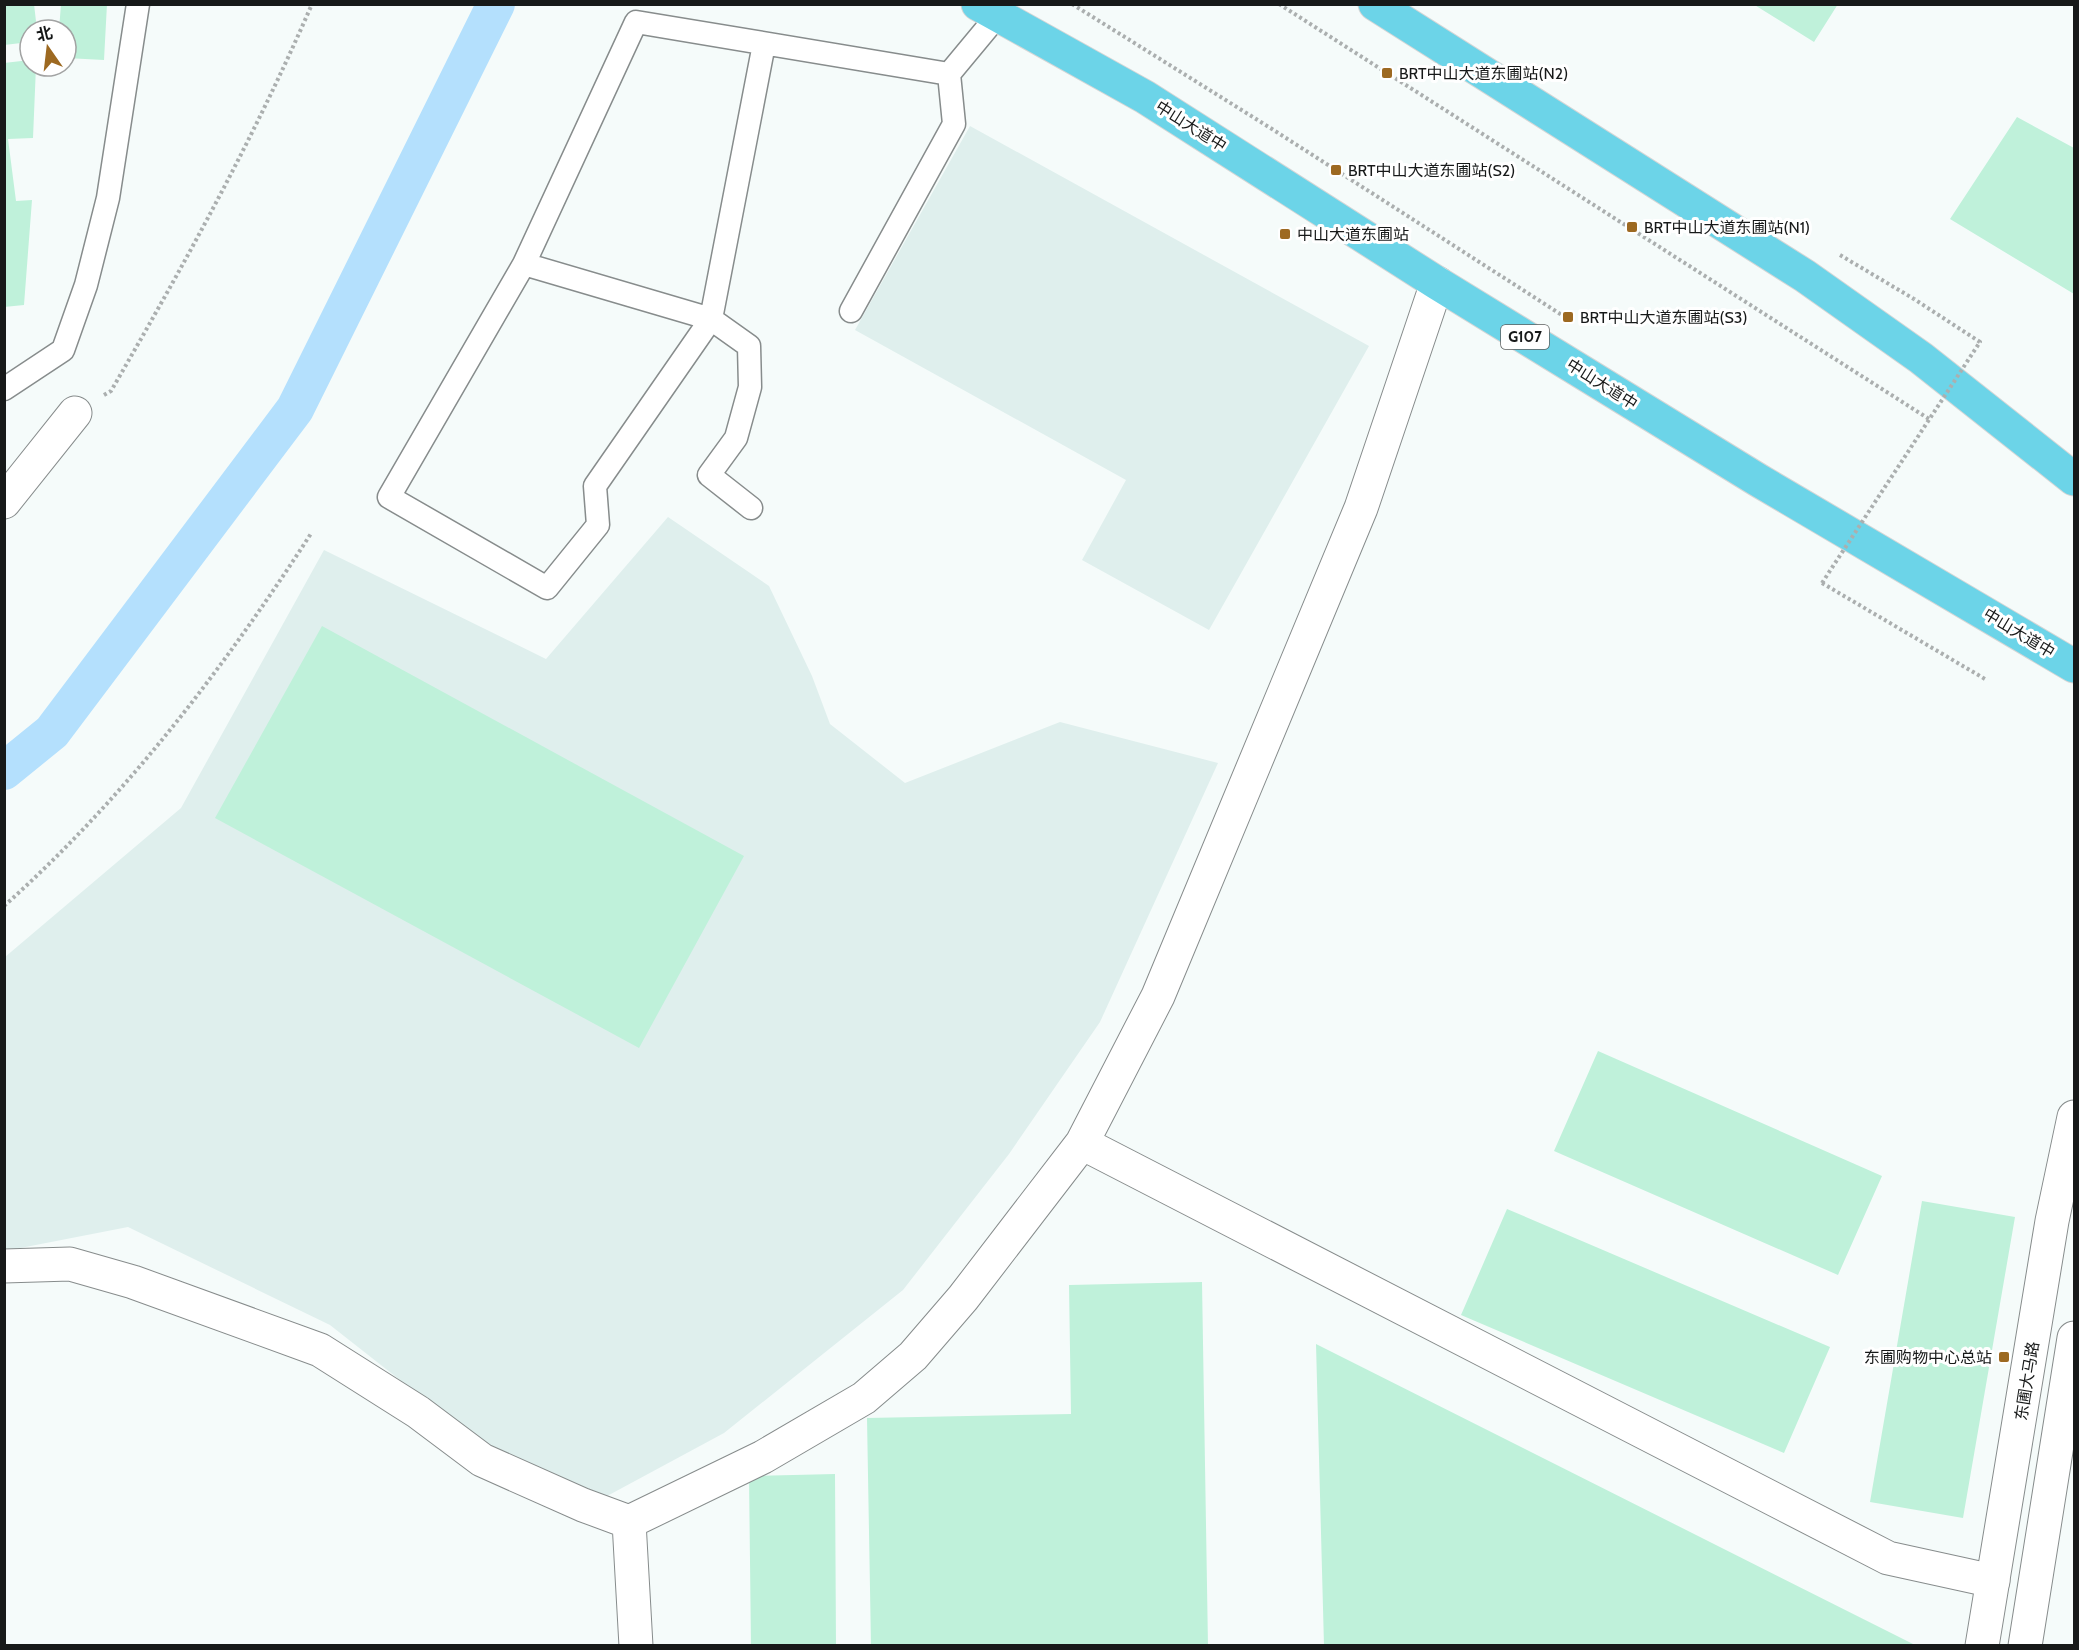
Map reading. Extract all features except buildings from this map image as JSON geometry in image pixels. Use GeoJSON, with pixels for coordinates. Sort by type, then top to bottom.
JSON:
{"type":"FeatureCollection","features":[{"type":"Feature","properties":{"kind":"highway"},"geometry":{"type":"LineString","coordinates":[[1375,4],[1814,283],[1921,358],[2074,479]]}},
{"type":"Feature","properties":{"kind":"highway","name":"中山大道中"},"geometry":{"type":"LineString","coordinates":[[988,10],[1145,97],[1437,283],[1758,480],[2074,666]]}},
{"type":"Feature","properties":{"kind":"street"},"geometry":{"type":"LineString","coordinates":[[4,1266],[70,1264],[133,1282],[320,1350],[418,1412],[482,1460],[583,1505],[629,1522],[763,1457],[872,1391],[913,1356],[963,1298],[1082,1143],[1158,996],[1361,508],[1437,283]]}},
{"type":"Feature","properties":{"kind":"street"},"geometry":{"type":"LineString","coordinates":[[4,502],[75,414]]}},
{"type":"Feature","properties":{"kind":"street","name":"东圃大马路"},"geometry":{"type":"LineString","coordinates":[[1982,1646],[2031,1361],[2052,1221],[2074,1117]]}},
{"type":"Feature","properties":{"kind":"street"},"geometry":{"type":"LineString","coordinates":[[1082,1143],[1888,1558],[1994,1581]]}},
{"type":"Feature","properties":{"kind":"street"},"geometry":{"type":"LineString","coordinates":[[2025,1646],[2072,1353],[2031,1361]]}},
{"type":"Feature","properties":{"kind":"street"},"geometry":{"type":"LineString","coordinates":[[629,1522],[636,1646]]}},
{"type":"Feature","properties":{"kind":"lane"},"geometry":{"type":"LineString","coordinates":[[4,389],[63,350],[86,285],[108,198],[138,4]]}},
{"type":"Feature","properties":{"kind":"lane"},"geometry":{"type":"LineString","coordinates":[[851,311],[954,124],[949,74],[988,10]]}},
{"type":"Feature","properties":{"kind":"lane"},"geometry":{"type":"LineString","coordinates":[[764,44],[711,319],[595,486],[598,525],[547,588],[389,496],[524,264],[636,22],[949,74]]}},
{"type":"Feature","properties":{"kind":"lane"},"geometry":{"type":"LineString","coordinates":[[524,264],[711,319],[749,346],[750,387],[736,438],[709,476],[752,508]]}},
{"type":"Feature","properties":{"kind":"path"},"geometry":{"type":"LineString","coordinates":[[75,414],[111,391],[167,293],[260,118],[312,4]]}},
{"type":"Feature","properties":{"kind":"path"},"geometry":{"type":"LineString","coordinates":[[1072,4],[1570,320]]}},
{"type":"Feature","properties":{"kind":"path"},"geometry":{"type":"LineString","coordinates":[[1279,4],[1929,419]]}},
{"type":"Feature","properties":{"kind":"path"},"geometry":{"type":"LineString","coordinates":[[1833,250],[1980,342],[1822,583],[1985,679]]}},
{"type":"Feature","properties":{"kind":"path"},"geometry":{"type":"LineString","coordinates":[[4,906],[59,857],[170,732],[276,586],[312,532]]}},
{"type":"Feature","properties":{"kind":"shaded area"},"geometry":{"type":"Polygon","coordinates":[[[970,126],[1369,346],[1209,630],[1082,560],[1126,480],[855,330],[970,126]]]}},
{"type":"Feature","properties":{"kind":"shaded area"},"geometry":{"type":"Polygon","coordinates":[[[668,517],[769,586],[812,676],[830,724],[905,783],[1060,722],[1218,763],[1100,1022],[1009,1154],[903,1290],[724,1433],[596,1502],[522,1476],[330,1325],[128,1227],[5,1251],[5,957],[181,808],[324,550],[546,659],[668,517]]]}},
{"type":"Feature","properties":{"kind":"waterway"},"geometry":{"type":"LineString","coordinates":[[4,771],[52,732],[295,409],[496,4]]}},
{"type":"Feature","properties":{"kind":"place","name":"BRT中山大道东圃站(N2)"},"geometry":{"type":"Point","coordinates":[1387,73]}},
{"type":"Feature","properties":{"kind":"place","name":"BRT中山大道东圃站(S2)"},"geometry":{"type":"Point","coordinates":[1336,170]}},
{"type":"Feature","properties":{"kind":"place","name":"BRT中山大道东圃站(N1)"},"geometry":{"type":"Point","coordinates":[1632,227]}},
{"type":"Feature","properties":{"kind":"place","name":"中山大道东圃站"},"geometry":{"type":"Point","coordinates":[1285,234]}},
{"type":"Feature","properties":{"kind":"place","name":"BRT中山大道东圃站(S3)"},"geometry":{"type":"Point","coordinates":[1568,317]}},
{"type":"Feature","properties":{"kind":"place","name":"东圃购物中心总站"},"geometry":{"type":"Point","coordinates":[2004,1357]}}]}
